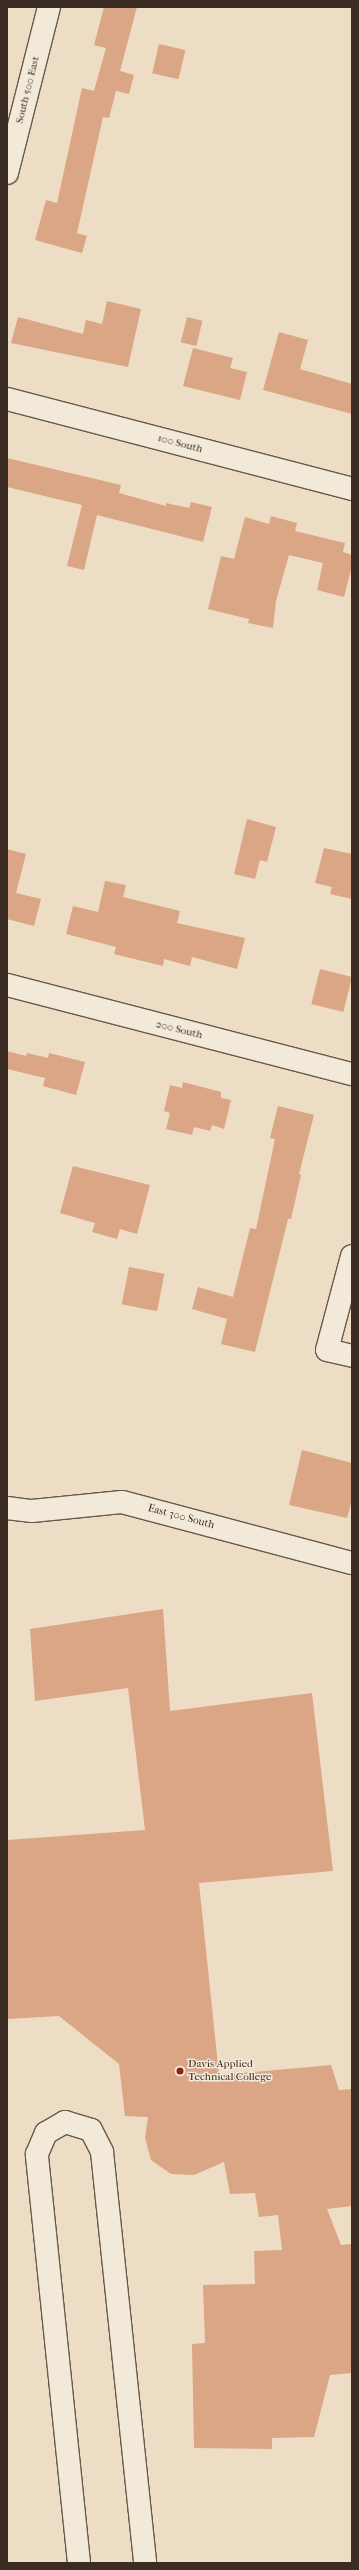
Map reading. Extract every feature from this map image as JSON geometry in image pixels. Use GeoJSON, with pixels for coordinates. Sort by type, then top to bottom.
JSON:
{"type":"FeatureCollection","features":[{"type":"Feature","properties":{"kind":"street","name":"South 500 East"},"geometry":{"type":"LineString","coordinates":[[7,173],[49,7]]}},
{"type":"Feature","properties":{"kind":"street","name":"100 South"},"geometry":{"type":"LineString","coordinates":[[7,400],[352,489]]}},
{"type":"Feature","properties":{"kind":"street","name":"200 South"},"geometry":{"type":"LineString","coordinates":[[7,985],[352,1074]]}},
{"type":"Feature","properties":{"kind":"street"},"geometry":{"type":"LineString","coordinates":[[352,1256],[327,1350],[352,1356]]}},
{"type":"Feature","properties":{"kind":"street","name":"East 300 South"},"geometry":{"type":"LineString","coordinates":[[7,1508],[32,1511],[122,1502],[352,1563]]}},
{"type":"Feature","properties":{"kind":"street"},"geometry":{"type":"LineString","coordinates":[[79,2563],[37,2154],[46,2133],[66,2122],[91,2130],[102,2152],[145,2563]]}},
{"type":"Feature","properties":{"kind":"building"},"geometry":{"type":"Polygon","coordinates":[[[104,7],[137,7],[120,71],[134,75],[129,94],[116,91],[109,118],[103,117],[77,233],[87,236],[82,253],[35,240],[46,200],[57,203],[82,88],[94,91],[106,48],[94,45],[104,7]]]}},
{"type":"Feature","properties":{"kind":"building"},"geometry":{"type":"Polygon","coordinates":[[[159,44],[185,50],[179,79],[152,73],[159,44]]]}},
{"type":"Feature","properties":{"kind":"building"},"geometry":{"type":"Polygon","coordinates":[[[107,301],[141,309],[128,367],[11,343],[18,317],[83,334],[86,320],[102,324],[107,301]]]}},
{"type":"Feature","properties":{"kind":"building"},"geometry":{"type":"Polygon","coordinates":[[[187,317],[203,321],[196,346],[181,342],[187,317]]]}},
{"type":"Feature","properties":{"kind":"building"},"geometry":{"type":"Polygon","coordinates":[[[279,332],[308,340],[300,369],[352,384],[352,414],[263,390],[279,332]]]}},
{"type":"Feature","properties":{"kind":"building"},"geometry":{"type":"Polygon","coordinates":[[[193,348],[233,358],[230,368],[247,372],[240,400],[183,386],[193,348]]]}},
{"type":"Feature","properties":{"kind":"building"},"geometry":{"type":"Polygon","coordinates":[[[7,458],[121,485],[119,493],[166,506],[166,503],[189,508],[191,502],[212,507],[203,542],[97,515],[84,570],[67,566],[82,505],[7,487],[7,458]]]}},
{"type":"Feature","properties":{"kind":"building"},"geometry":{"type":"Polygon","coordinates":[[[271,516],[297,523],[295,531],[345,543],[343,552],[352,555],[352,566],[344,597],[317,590],[323,563],[289,555],[276,601],[273,628],[248,623],[249,619],[208,609],[221,556],[234,559],[245,517],[269,524],[271,516]]]}},
{"type":"Feature","properties":{"kind":"building"},"geometry":{"type":"Polygon","coordinates":[[[247,819],[276,827],[267,862],[260,860],[255,879],[234,874],[247,819]]]}},
{"type":"Feature","properties":{"kind":"building"},"geometry":{"type":"Polygon","coordinates":[[[324,848],[352,854],[352,899],[330,894],[332,887],[315,883],[324,848]]]}},
{"type":"Feature","properties":{"kind":"building"},"geometry":{"type":"Polygon","coordinates":[[[7,849],[26,854],[16,893],[41,899],[34,926],[7,919],[7,849]]]}},
{"type":"Feature","properties":{"kind":"building"},"geometry":{"type":"Polygon","coordinates":[[[105,881],[126,885],[123,897],[180,911],[177,923],[245,938],[237,969],[192,957],[190,966],[164,959],[163,966],[114,954],[116,947],[66,934],[73,906],[98,912],[105,881]]]}},
{"type":"Feature","properties":{"kind":"building"},"geometry":{"type":"Polygon","coordinates":[[[320,969],[352,977],[343,1012],[311,1004],[320,969]]]}},
{"type":"Feature","properties":{"kind":"building"},"geometry":{"type":"Polygon","coordinates":[[[7,1051],[26,1056],[27,1053],[48,1058],[49,1053],[85,1062],[76,1095],[43,1086],[45,1078],[7,1069],[7,1051]]]}},
{"type":"Feature","properties":{"kind":"building"},"geometry":{"type":"Polygon","coordinates":[[[183,1082],[221,1092],[221,1098],[231,1100],[224,1129],[212,1125],[210,1131],[194,1127],[192,1135],[166,1129],[170,1113],[164,1111],[170,1085],[182,1088],[183,1082]]]}},
{"type":"Feature","properties":{"kind":"building"},"geometry":{"type":"Polygon","coordinates":[[[278,1106],[314,1115],[299,1174],[301,1175],[291,1219],[288,1219],[255,1352],[221,1344],[227,1319],[192,1309],[198,1287],[233,1297],[250,1228],[256,1229],[275,1139],[270,1138],[278,1106]]]}},
{"type":"Feature","properties":{"kind":"building"},"geometry":{"type":"Polygon","coordinates":[[[73,1166],[150,1185],[137,1234],[120,1229],[117,1239],[92,1232],[95,1223],[60,1213],[73,1166]]]}},
{"type":"Feature","properties":{"kind":"building"},"geometry":{"type":"Polygon","coordinates":[[[129,1267],[164,1274],[157,1311],[122,1304],[129,1267]]]}},
{"type":"Feature","properties":{"kind":"building"},"geometry":{"type":"Polygon","coordinates":[[[302,1450],[352,1463],[352,1500],[347,1518],[289,1505],[302,1450]]]}},
{"type":"Feature","properties":{"kind":"building"},"geometry":{"type":"Polygon","coordinates":[[[163,1609],[170,1711],[312,1693],[333,1871],[199,1883],[219,2075],[331,2065],[339,2090],[352,2089],[352,2206],[327,2209],[341,2245],[352,2244],[352,2373],[330,2375],[314,2437],[272,2438],[272,2449],[194,2448],[192,2344],[205,2343],[203,2285],[255,2284],[254,2251],[282,2250],[278,2215],[259,2217],[255,2193],[230,2194],[224,2162],[194,2175],[171,2174],[151,2160],[145,2138],[148,2117],[125,2116],[119,2064],[59,2016],[7,2019],[7,1840],[145,1830],[128,1688],[35,1701],[30,1629],[163,1609]]]}},
{"type":"Feature","properties":{"kind":"place","name":"Davis Applied Technical College"},"geometry":{"type":"Point","coordinates":[180,2071]}}]}
